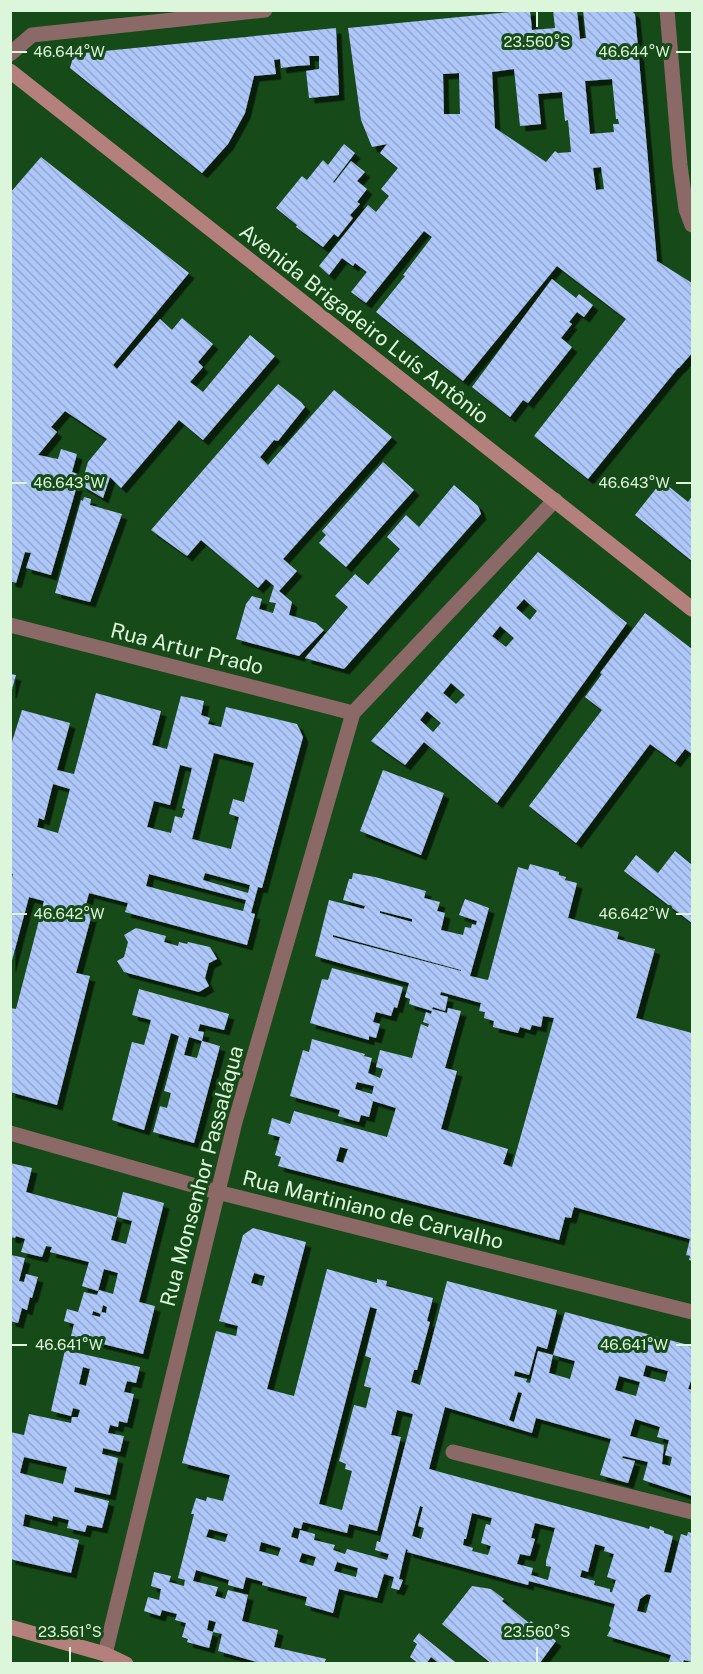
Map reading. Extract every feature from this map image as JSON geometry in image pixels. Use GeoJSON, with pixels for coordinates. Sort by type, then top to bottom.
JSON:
{"type":"FeatureCollection","features":[{"type":"Feature","properties":{"kind":"main road","name":"Avenida Brigadeiro Luís Antônio"},"geometry":{"type":"LineString","coordinates":[[10,71],[693,609]]}},
{"type":"Feature","properties":{"kind":"main road"},"geometry":{"type":"LineString","coordinates":[[10,1627],[105,1654],[126,1664]]}},
{"type":"Feature","properties":{"kind":"street"},"geometry":{"type":"LineString","coordinates":[[10,54],[32,35],[265,10]]}},
{"type":"Feature","properties":{"kind":"street"},"geometry":{"type":"LineString","coordinates":[[667,10],[680,165],[686,208],[693,225]]}},
{"type":"Feature","properties":{"kind":"street"},"geometry":{"type":"LineString","coordinates":[[353,713],[555,500]]}},
{"type":"Feature","properties":{"kind":"street","name":"Rua Artur Prado"},"geometry":{"type":"LineString","coordinates":[[10,625],[353,713]]}},
{"type":"Feature","properties":{"kind":"street","name":"Rua Monsenhor Passaláqua"},"geometry":{"type":"LineString","coordinates":[[105,1654],[235,1122],[353,713]]}},
{"type":"Feature","properties":{"kind":"street","name":"Rua Martiniano de Carvalho"},"geometry":{"type":"LineString","coordinates":[[10,1133],[217,1192],[693,1312]]}},
{"type":"Feature","properties":{"kind":"street"},"geometry":{"type":"LineString","coordinates":[[453,1452],[693,1512]]}},
{"type":"Feature","properties":{"kind":"building"},"geometry":{"type":"Polygon","coordinates":[[[530,10],[532,30],[555,28],[553,10],[577,10],[580,39],[586,38],[583,10],[631,10],[635,14],[657,261],[692,283],[692,353],[588,479],[534,436],[626,319],[557,266],[463,381],[376,312],[432,237],[424,231],[366,303],[351,292],[367,272],[355,263],[353,266],[342,258],[329,275],[319,266],[368,205],[376,212],[389,196],[381,189],[398,168],[380,153],[387,144],[372,147],[361,120],[348,28],[530,10]],[[514,69],[492,72],[495,128],[546,162],[555,151],[558,153],[571,152],[562,92],[538,94],[541,124],[520,126],[514,69]],[[459,73],[443,74],[444,114],[460,114],[459,73]],[[612,79],[585,81],[590,134],[614,132],[613,124],[619,124],[616,119],[612,79]],[[601,167],[593,168],[596,190],[604,189],[601,167]]]}},
{"type":"Feature","properties":{"kind":"building"},"geometry":{"type":"Polygon","coordinates":[[[336,28],[339,95],[309,98],[306,71],[319,69],[319,56],[309,56],[310,65],[281,68],[280,59],[274,60],[276,74],[254,76],[245,113],[228,144],[202,173],[70,68],[74,54],[336,28]]]}},
{"type":"Feature","properties":{"kind":"building"},"geometry":{"type":"Polygon","coordinates":[[[344,144],[355,153],[333,182],[351,161],[365,172],[357,181],[367,189],[357,202],[360,204],[350,215],[353,218],[338,237],[334,234],[323,247],[296,227],[297,225],[276,208],[302,176],[307,180],[323,160],[328,165],[344,144]]]}},
{"type":"Feature","properties":{"kind":"building"},"geometry":{"type":"Polygon","coordinates":[[[41,157],[189,273],[113,365],[117,369],[160,319],[172,330],[182,318],[213,344],[198,362],[203,367],[190,382],[203,392],[250,335],[275,356],[203,440],[179,420],[121,488],[110,477],[103,498],[81,485],[88,462],[107,439],[65,411],[51,427],[57,432],[38,455],[58,459],[61,449],[77,454],[72,472],[80,475],[51,575],[26,568],[31,553],[25,552],[16,583],[10,581],[10,193],[41,157]]]}},
{"type":"Feature","properties":{"kind":"building"},"geometry":{"type":"Polygon","coordinates":[[[552,279],[576,298],[579,294],[593,305],[584,317],[577,312],[569,322],[572,324],[561,338],[572,347],[528,403],[523,400],[510,417],[472,387],[552,279]]]}},
{"type":"Feature","properties":{"kind":"building"},"geometry":{"type":"Polygon","coordinates":[[[278,384],[305,407],[278,441],[274,440],[260,457],[268,465],[334,390],[392,437],[283,559],[297,571],[279,591],[292,602],[289,615],[316,623],[324,630],[299,656],[236,639],[246,604],[252,596],[262,599],[259,609],[273,613],[276,603],[269,602],[274,586],[266,579],[258,588],[201,540],[187,556],[151,530],[278,384]]]}},
{"type":"Feature","properties":{"kind":"building"},"geometry":{"type":"Polygon","coordinates":[[[383,462],[414,490],[346,567],[319,543],[326,535],[322,531],[383,462]]]}},
{"type":"Feature","properties":{"kind":"building"},"geometry":{"type":"Polygon","coordinates":[[[662,481],[688,502],[692,496],[692,561],[635,515],[662,481]]]}},
{"type":"Feature","properties":{"kind":"building"},"geometry":{"type":"Polygon","coordinates":[[[454,485],[478,506],[481,514],[344,669],[305,658],[348,607],[335,596],[355,574],[368,585],[400,549],[387,537],[406,515],[419,527],[454,485]]]}},
{"type":"Feature","properties":{"kind":"building"},"geometry":{"type":"Polygon","coordinates":[[[84,497],[91,499],[90,505],[122,514],[90,602],[55,593],[81,500],[83,501],[84,497]]]}},
{"type":"Feature","properties":{"kind":"building"},"geometry":{"type":"Polygon","coordinates":[[[538,552],[627,623],[497,803],[424,742],[405,765],[371,741],[538,552]],[[524,599],[516,608],[530,620],[537,611],[524,599]],[[500,626],[492,636],[506,647],[514,638],[500,626]],[[451,683],[443,693],[456,704],[465,695],[451,683]],[[427,711],[420,720],[433,732],[441,723],[427,711]]]}},
{"type":"Feature","properties":{"kind":"building"},"geometry":{"type":"Polygon","coordinates":[[[645,613],[692,649],[692,754],[685,749],[675,762],[650,744],[576,843],[529,806],[602,710],[585,697],[645,613]]]}},
{"type":"Feature","properties":{"kind":"building"},"geometry":{"type":"Polygon","coordinates":[[[10,674],[16,675],[11,693],[10,693],[10,674]]]}},
{"type":"Feature","properties":{"kind":"building"},"geometry":{"type":"Polygon","coordinates":[[[96,693],[161,711],[152,745],[167,749],[181,696],[204,701],[201,715],[210,718],[208,724],[221,727],[226,707],[297,724],[303,737],[262,888],[258,887],[251,913],[255,914],[247,945],[125,912],[128,903],[89,893],[84,912],[92,914],[76,973],[90,976],[57,1105],[10,1092],[10,1008],[16,1009],[44,901],[29,897],[10,968],[10,884],[13,874],[10,873],[10,748],[22,710],[70,723],[57,770],[74,774],[96,693]],[[214,753],[192,839],[231,849],[239,817],[229,814],[233,799],[244,802],[254,763],[214,753]],[[180,765],[170,805],[154,801],[147,827],[171,833],[175,816],[182,818],[185,809],[182,808],[192,768],[180,765]],[[53,784],[44,820],[39,818],[37,827],[58,833],[70,789],[53,784]],[[205,873],[203,880],[248,893],[250,885],[205,873]],[[149,874],[146,886],[243,911],[246,900],[149,874]]]}},
{"type":"Feature","properties":{"kind":"building"},"geometry":{"type":"Polygon","coordinates":[[[383,770],[444,793],[421,855],[360,831],[383,770]]]}},
{"type":"Feature","properties":{"kind":"building"},"geometry":{"type":"Polygon","coordinates":[[[675,851],[692,865],[692,923],[624,871],[636,855],[658,873],[675,851]]]}},
{"type":"Feature","properties":{"kind":"building"},"geometry":{"type":"Polygon","coordinates":[[[530,864],[559,872],[559,875],[566,877],[565,880],[577,883],[568,918],[619,932],[617,939],[655,949],[636,1018],[692,1033],[692,1261],[689,1260],[690,1256],[686,1255],[690,1239],[574,1207],[571,1218],[565,1217],[559,1240],[278,1166],[281,1157],[275,1155],[280,1137],[268,1134],[272,1118],[290,1124],[294,1111],[387,1137],[396,1108],[373,1101],[369,1117],[361,1115],[359,1122],[338,1116],[340,1110],[290,1096],[303,1050],[309,1052],[312,1039],[372,1058],[368,1073],[380,1078],[383,1069],[376,1067],[380,1050],[412,1058],[421,1024],[428,1027],[429,1024],[423,1022],[426,1012],[431,1014],[432,1011],[409,1004],[410,999],[405,997],[409,983],[315,956],[329,900],[364,909],[365,906],[343,900],[349,879],[352,879],[353,873],[375,877],[426,891],[424,898],[440,902],[437,911],[445,913],[441,930],[463,935],[465,927],[471,928],[472,924],[476,925],[477,921],[459,915],[465,899],[489,908],[470,976],[488,980],[518,867],[528,870],[530,864]],[[380,911],[380,913],[412,922],[412,919],[380,911]],[[333,935],[333,937],[461,971],[333,935]],[[441,992],[440,995],[448,997],[445,1011],[433,1007],[432,1009],[447,1013],[448,1008],[461,1011],[445,1068],[457,1071],[441,1129],[508,1149],[503,1164],[512,1167],[554,1018],[543,1016],[541,1027],[532,1025],[530,1030],[520,1027],[518,1033],[493,1027],[494,1021],[484,1018],[485,1012],[479,1011],[481,1003],[441,992]],[[357,1082],[355,1089],[372,1094],[374,1086],[357,1082]],[[340,1147],[336,1161],[343,1163],[348,1149],[340,1147]]]}},
{"type":"Feature","properties":{"kind":"building"},"geometry":{"type":"Polygon","coordinates":[[[136,928],[166,936],[164,942],[178,946],[179,942],[187,944],[188,942],[210,947],[217,959],[209,963],[205,978],[209,986],[199,992],[124,972],[117,961],[124,957],[128,942],[124,935],[136,928]]]}},
{"type":"Feature","properties":{"kind":"building"},"geometry":{"type":"Polygon","coordinates":[[[332,968],[403,987],[397,1008],[394,1007],[391,1016],[376,1012],[373,1022],[380,1024],[376,1038],[369,1036],[369,1040],[310,1023],[322,979],[328,980],[332,968]]]}},
{"type":"Feature","properties":{"kind":"building"},"geometry":{"type":"Polygon","coordinates":[[[139,989],[229,1014],[224,1030],[200,1024],[198,1031],[204,1032],[202,1041],[220,1046],[194,1143],[153,1132],[160,1106],[167,1108],[171,1093],[164,1091],[179,1036],[171,1033],[144,1130],[112,1120],[132,1042],[144,1045],[151,1020],[132,1015],[139,989]],[[189,1037],[184,1055],[197,1058],[202,1041],[189,1037]]]}},
{"type":"Feature","properties":{"kind":"building"},"geometry":{"type":"Polygon","coordinates":[[[10,1163],[32,1168],[26,1192],[117,1217],[123,1192],[164,1203],[139,1302],[155,1306],[143,1354],[71,1336],[74,1324],[64,1321],[67,1309],[78,1312],[84,1292],[97,1295],[99,1290],[113,1294],[118,1273],[104,1269],[98,1291],[82,1286],[89,1262],[50,1252],[52,1247],[46,1246],[42,1257],[21,1252],[25,1239],[16,1236],[15,1238],[10,1237],[10,1163]],[[117,1217],[111,1240],[126,1244],[132,1221],[117,1217]],[[103,1305],[101,1312],[106,1313],[107,1307],[103,1305]],[[93,1311],[92,1315],[100,1317],[101,1314],[93,1311]]]}},
{"type":"Feature","properties":{"kind":"building"},"geometry":{"type":"Polygon","coordinates":[[[253,1228],[306,1242],[267,1389],[294,1396],[327,1269],[377,1283],[377,1279],[387,1281],[386,1286],[433,1298],[427,1321],[430,1322],[417,1370],[414,1370],[411,1382],[420,1385],[447,1281],[557,1310],[547,1349],[537,1346],[529,1375],[515,1371],[514,1376],[527,1379],[526,1382],[530,1383],[538,1351],[553,1355],[565,1312],[692,1346],[692,1378],[688,1389],[692,1390],[692,1496],[643,1480],[648,1462],[623,1456],[622,1458],[635,1461],[628,1483],[600,1475],[611,1439],[536,1418],[532,1433],[445,1407],[429,1469],[649,1529],[650,1526],[664,1531],[673,1536],[664,1572],[671,1573],[681,1534],[687,1536],[688,1532],[692,1533],[692,1662],[684,1660],[682,1664],[668,1664],[671,1655],[607,1636],[611,1628],[609,1626],[615,1604],[529,1581],[528,1585],[407,1552],[406,1549],[399,1579],[403,1580],[399,1590],[391,1588],[394,1577],[384,1574],[377,1598],[339,1589],[333,1613],[305,1605],[307,1597],[262,1585],[263,1582],[246,1577],[243,1589],[228,1585],[229,1580],[196,1570],[193,1581],[218,1587],[215,1596],[225,1599],[228,1590],[248,1595],[242,1621],[278,1630],[274,1647],[326,1659],[324,1664],[264,1664],[218,1651],[222,1634],[213,1632],[209,1648],[187,1642],[188,1639],[182,1637],[186,1623],[175,1620],[177,1614],[162,1610],[160,1616],[144,1611],[148,1597],[159,1600],[161,1589],[151,1586],[154,1572],[171,1576],[169,1582],[184,1586],[185,1580],[178,1578],[196,1498],[206,1501],[207,1497],[223,1501],[230,1475],[182,1463],[216,1331],[236,1336],[238,1326],[219,1321],[243,1235],[253,1228]],[[254,1273],[251,1283],[262,1286],[265,1276],[254,1273]],[[370,1307],[319,1504],[342,1510],[352,1471],[345,1469],[346,1464],[339,1461],[354,1405],[366,1408],[371,1388],[364,1386],[371,1358],[365,1356],[377,1309],[370,1307]],[[553,1355],[549,1373],[570,1379],[575,1361],[553,1355]],[[646,1365],[643,1376],[665,1382],[668,1371],[646,1365]],[[619,1376],[615,1390],[636,1396],[640,1382],[619,1376]],[[518,1392],[509,1420],[514,1422],[522,1393],[518,1392]],[[397,1410],[391,1435],[401,1437],[377,1531],[349,1524],[347,1533],[303,1522],[301,1529],[294,1527],[291,1537],[298,1539],[300,1530],[315,1534],[314,1540],[335,1545],[333,1550],[345,1554],[347,1549],[387,1560],[389,1554],[375,1550],[377,1541],[380,1542],[413,1414],[397,1410]],[[635,1419],[630,1436],[664,1445],[662,1464],[670,1466],[672,1457],[665,1455],[669,1440],[657,1437],[660,1427],[635,1419]],[[420,1506],[412,1536],[421,1539],[424,1528],[418,1526],[423,1507],[420,1506]],[[472,1513],[463,1545],[473,1548],[472,1551],[488,1555],[491,1546],[481,1543],[486,1524],[490,1525],[492,1518],[472,1513]],[[535,1523],[531,1538],[535,1539],[530,1556],[520,1554],[517,1564],[533,1568],[531,1575],[548,1580],[551,1567],[546,1566],[546,1561],[555,1528],[535,1523]],[[209,1529],[206,1537],[225,1542],[228,1534],[209,1529]],[[261,1542],[259,1551],[278,1556],[281,1548],[261,1542]],[[595,1544],[588,1572],[582,1570],[580,1577],[595,1581],[594,1585],[610,1589],[612,1592],[616,1580],[607,1577],[614,1554],[604,1551],[605,1547],[595,1544]],[[302,1553],[299,1562],[313,1566],[316,1557],[302,1553]],[[337,1562],[334,1571],[356,1577],[358,1568],[337,1562]],[[647,1594],[640,1599],[637,1611],[646,1613],[651,1595],[647,1594]],[[209,1620],[207,1630],[213,1632],[216,1622],[209,1620]]]}},
{"type":"Feature","properties":{"kind":"building"},"geometry":{"type":"Polygon","coordinates":[[[11,1255],[25,1258],[19,1281],[24,1282],[26,1274],[38,1277],[27,1310],[22,1308],[18,1323],[10,1321],[11,1255]]]}},
{"type":"Feature","properties":{"kind":"building"},"geometry":{"type":"Polygon","coordinates":[[[65,1350],[140,1367],[136,1383],[127,1381],[124,1392],[134,1394],[127,1423],[119,1421],[118,1427],[110,1425],[108,1433],[124,1436],[120,1452],[103,1448],[102,1454],[118,1458],[110,1495],[75,1487],[74,1492],[109,1501],[102,1528],[87,1525],[85,1532],[67,1528],[69,1520],[53,1516],[52,1521],[25,1514],[23,1526],[79,1540],[71,1573],[10,1559],[10,1432],[24,1435],[29,1414],[71,1423],[72,1417],[78,1417],[80,1410],[73,1408],[71,1416],[51,1411],[65,1350]],[[83,1367],[79,1384],[86,1386],[90,1369],[83,1367]],[[24,1457],[20,1473],[63,1484],[67,1467],[24,1457]]]}},
{"type":"Feature","properties":{"kind":"building"},"geometry":{"type":"Polygon","coordinates":[[[472,1586],[491,1589],[529,1623],[531,1621],[556,1641],[539,1664],[492,1664],[442,1624],[472,1586]]]}},
{"type":"Feature","properties":{"kind":"building"},"geometry":{"type":"Polygon","coordinates":[[[419,1633],[458,1664],[440,1664],[431,1657],[426,1664],[419,1664],[410,1657],[417,1644],[413,1641],[419,1633]]]}}]}
